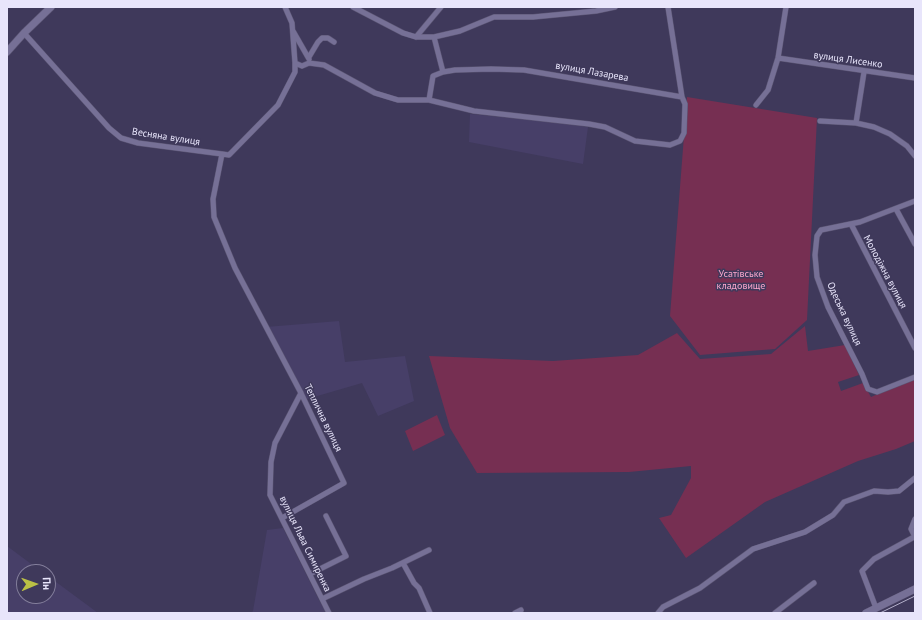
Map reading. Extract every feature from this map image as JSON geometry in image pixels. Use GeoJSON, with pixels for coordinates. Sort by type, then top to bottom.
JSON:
{"type":"FeatureCollection","features":[{"type":"Feature","properties":{"kind":"main road"},"geometry":{"type":"LineString","coordinates":[[7,52],[51,7]]}},
{"type":"Feature","properties":{"kind":"main road"},"geometry":{"type":"LineString","coordinates":[[866,613],[915,589]]}},
{"type":"Feature","properties":{"kind":"street"},"geometry":{"type":"LineString","coordinates":[[222,154],[229,155],[270,116],[278,105],[294,72],[295,63],[293,30],[290,17],[285,7]]}},
{"type":"Feature","properties":{"kind":"street"},"geometry":{"type":"LineString","coordinates":[[353,7],[382,23],[416,37],[434,37],[460,31],[494,18],[533,17],[596,11],[615,7]]}},
{"type":"Feature","properties":{"kind":"street"},"geometry":{"type":"LineString","coordinates":[[416,37],[441,7]]}},
{"type":"Feature","properties":{"kind":"street"},"geometry":{"type":"LineString","coordinates":[[293,30],[309,60],[331,68],[344,77],[385,97],[406,102],[429,100],[474,111],[589,124],[605,127],[635,141],[670,145],[680,141],[684,132],[685,104],[682,98],[668,7]]}},
{"type":"Feature","properties":{"kind":"street"},"geometry":{"type":"LineString","coordinates":[[756,105],[768,90],[778,58],[786,7]]}},
{"type":"Feature","properties":{"kind":"street","name":"Весняна вулиця"},"geometry":{"type":"LineString","coordinates":[[24,33],[109,128],[121,138],[138,143],[222,154]]}},
{"type":"Feature","properties":{"kind":"street"},"geometry":{"type":"LineString","coordinates":[[429,100],[432,76],[442,72],[434,37]]}},
{"type":"Feature","properties":{"kind":"street"},"geometry":{"type":"LineString","coordinates":[[294,72],[309,60],[318,42],[322,38],[328,38],[334,42]]}},
{"type":"Feature","properties":{"kind":"street","name":"вулиця Лисенко"},"geometry":{"type":"LineString","coordinates":[[778,58],[864,72],[915,78]]}},
{"type":"Feature","properties":{"kind":"street"},"geometry":{"type":"LineString","coordinates":[[295,63],[302,66]]}},
{"type":"Feature","properties":{"kind":"street","name":"вулиця Лазарева"},"geometry":{"type":"LineString","coordinates":[[442,72],[484,69],[524,70],[682,98]]}},
{"type":"Feature","properties":{"kind":"street"},"geometry":{"type":"LineString","coordinates":[[856,123],[864,72]]}},
{"type":"Feature","properties":{"kind":"street"},"geometry":{"type":"LineString","coordinates":[[820,121],[856,123],[874,127],[890,134],[907,146],[915,156]]}},
{"type":"Feature","properties":{"kind":"street","name":"Теплична вулиця"},"geometry":{"type":"LineString","coordinates":[[222,154],[212,206],[214,217],[240,277],[284,361],[344,483],[282,518]]}},
{"type":"Feature","properties":{"kind":"street"},"geometry":{"type":"LineString","coordinates":[[851,224],[915,201]]}},
{"type":"Feature","properties":{"kind":"street"},"geometry":{"type":"LineString","coordinates":[[896,209],[915,244]]}},
{"type":"Feature","properties":{"kind":"street","name":"Одеська вулиця"},"geometry":{"type":"LineString","coordinates":[[851,224],[821,230],[817,236],[815,267],[822,290],[868,389],[875,392],[915,377]]}},
{"type":"Feature","properties":{"kind":"street","name":"Молодіжна вулиця"},"geometry":{"type":"LineString","coordinates":[[851,224],[915,348]]}},
{"type":"Feature","properties":{"kind":"street","name":"вулиця Льва Симиренка"},"geometry":{"type":"LineString","coordinates":[[300,393],[275,443],[271,462],[270,495],[329,613]]}},
{"type":"Feature","properties":{"kind":"street"},"geometry":{"type":"LineString","coordinates":[[658,613],[663,607],[700,588],[753,549],[805,532],[832,515],[844,502],[874,491],[900,491],[915,478]]}},
{"type":"Feature","properties":{"kind":"street"},"geometry":{"type":"LineString","coordinates":[[310,574],[346,556],[326,516]]}},
{"type":"Feature","properties":{"kind":"street"},"geometry":{"type":"LineString","coordinates":[[876,608],[862,571],[874,559],[915,537],[911,529],[915,519]]}},
{"type":"Feature","properties":{"kind":"street"},"geometry":{"type":"LineString","coordinates":[[322,599],[429,550]]}},
{"type":"Feature","properties":{"kind":"street"},"geometry":{"type":"LineString","coordinates":[[403,563],[419,588],[430,613]]}},
{"type":"Feature","properties":{"kind":"street"},"geometry":{"type":"LineString","coordinates":[[775,613],[814,583]]}},
{"type":"Feature","properties":{"kind":"street"},"geometry":{"type":"LineString","coordinates":[[516,613],[521,610]]}},
{"type":"Feature","properties":{"kind":"shaded area"},"geometry":{"type":"Polygon","coordinates":[[[470,114],[547,121],[588,127],[583,164],[469,142],[470,114]]]}},
{"type":"Feature","properties":{"kind":"shaded area"},"geometry":{"type":"Polygon","coordinates":[[[339,321],[345,362],[405,356],[414,401],[378,416],[362,383],[307,399],[266,327],[339,321]]]}},
{"type":"Feature","properties":{"kind":"shaded area"},"geometry":{"type":"Polygon","coordinates":[[[283,528],[327,613],[251,613],[253,611],[267,530],[283,528]]]}},
{"type":"Feature","properties":{"kind":"shaded area"},"geometry":{"type":"Polygon","coordinates":[[[7,546],[31,564],[16,564],[16,604],[56,604],[56,582],[98,613],[7,613],[7,546]]]}},
{"type":"Feature","properties":{"kind":"green space","name":"Усатівське кладовище"},"geometry":{"type":"Polygon","coordinates":[[[687,97],[817,118],[807,320],[775,349],[700,355],[670,316],[687,97]]]}},
{"type":"Feature","properties":{"kind":"green space"},"geometry":{"type":"Polygon","coordinates":[[[805,326],[808,351],[845,345],[859,375],[838,382],[841,391],[863,383],[871,397],[915,378],[915,441],[896,449],[858,461],[765,502],[686,558],[659,518],[671,515],[691,478],[691,466],[629,472],[477,473],[450,428],[429,356],[553,361],[638,355],[677,333],[700,359],[771,354],[805,326]]]}},
{"type":"Feature","properties":{"kind":"green space"},"geometry":{"type":"Polygon","coordinates":[[[437,415],[445,435],[413,451],[405,431],[437,415]]]}},
{"type":"Feature","properties":{"kind":"tram line"},"geometry":{"type":"LineString","coordinates":[[880,613],[915,596]]}}]}
